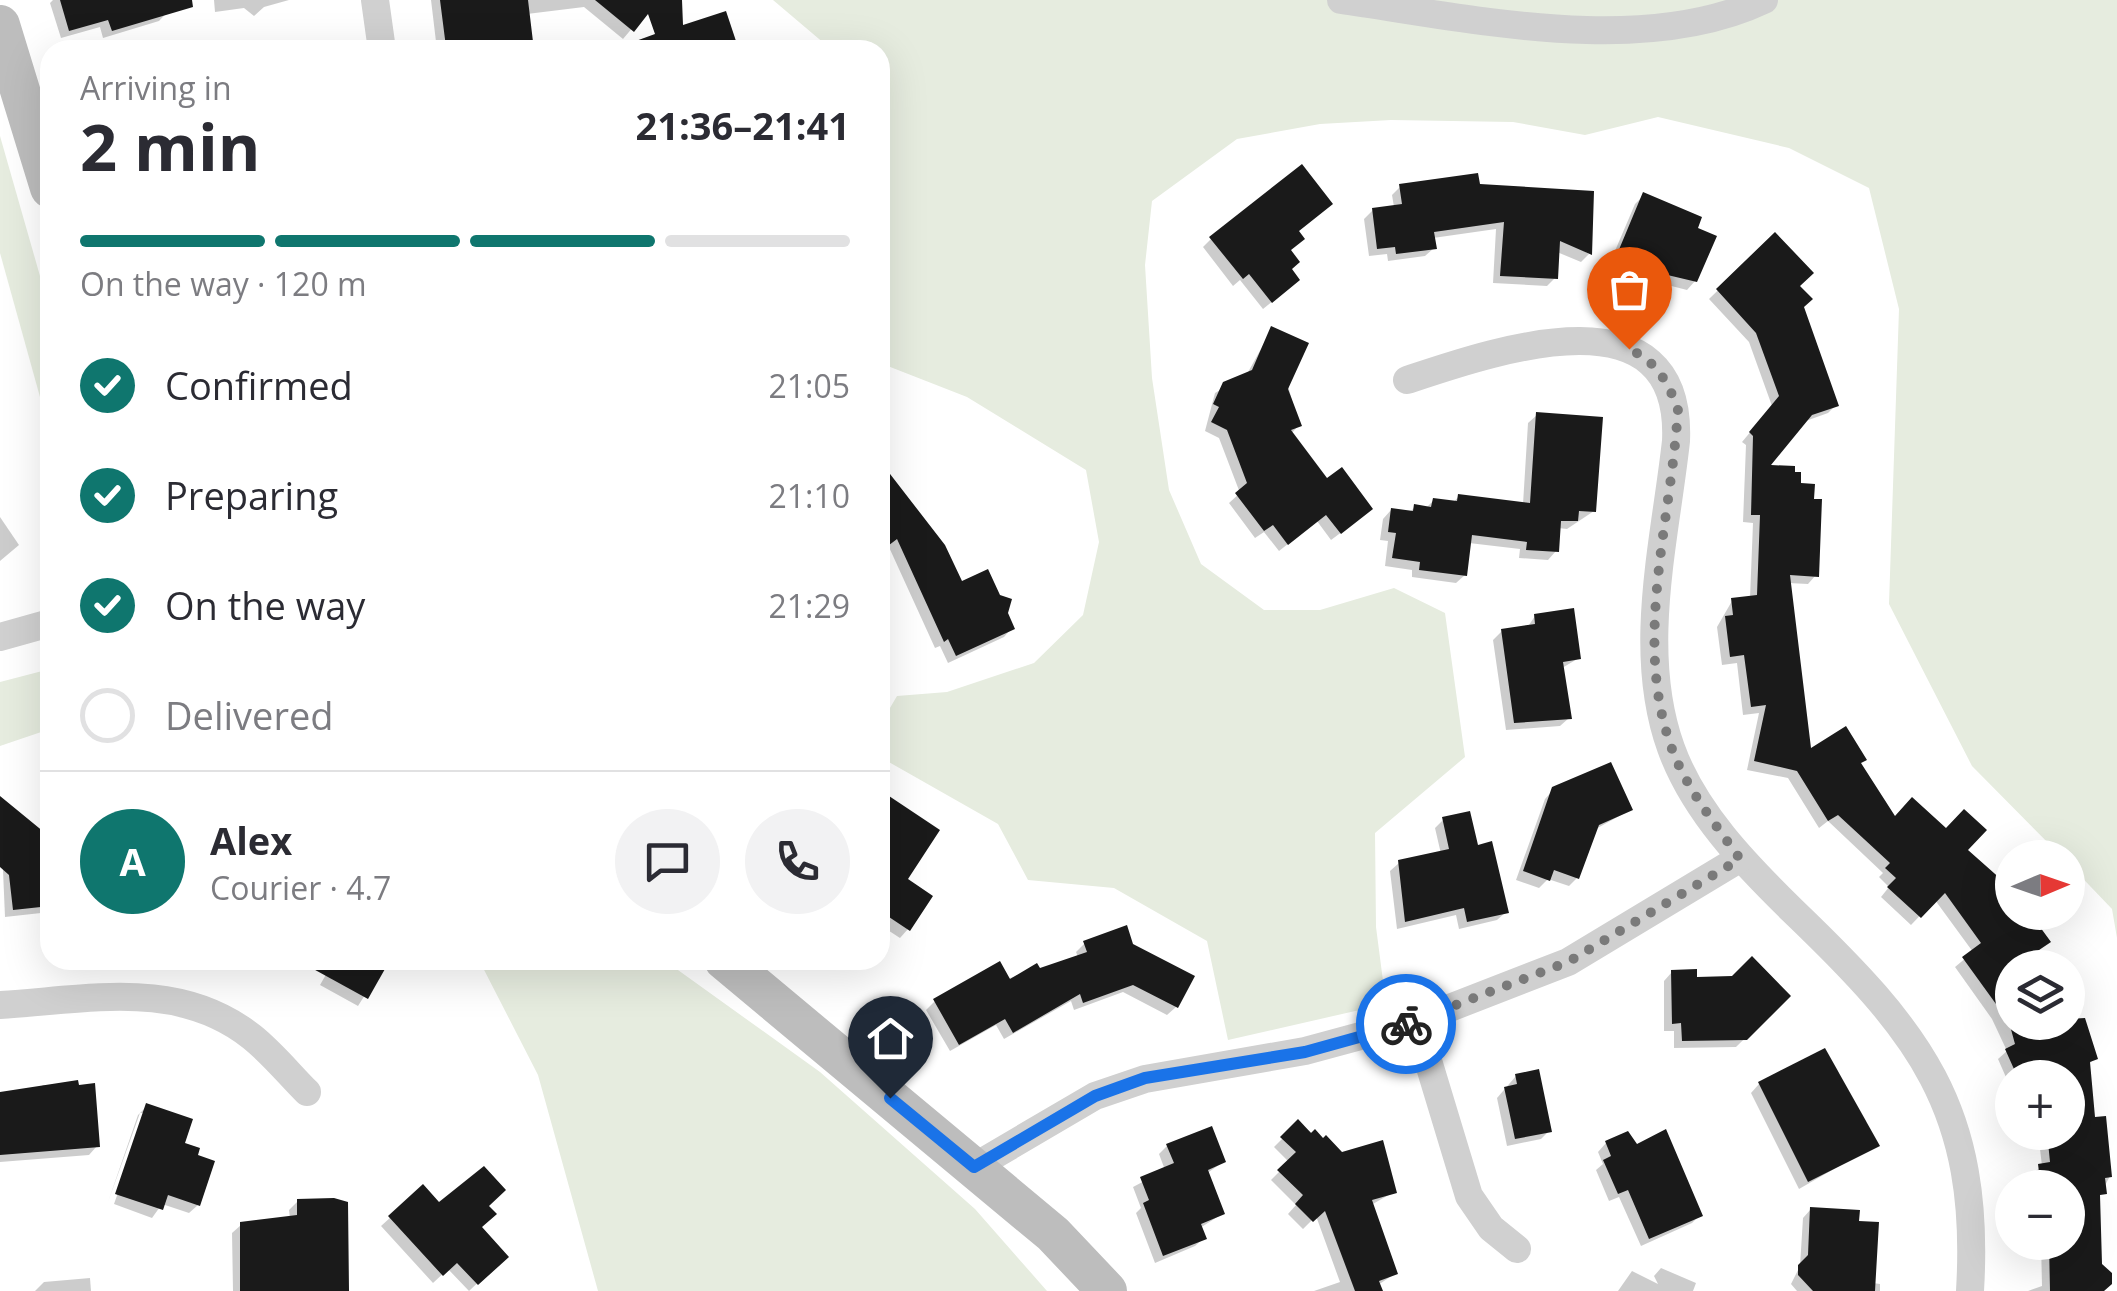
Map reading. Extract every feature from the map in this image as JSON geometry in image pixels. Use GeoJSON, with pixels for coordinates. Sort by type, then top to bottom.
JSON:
{"type":"FeatureCollection","features":[{"type":"Feature","properties":{"kind":"street"},"geometry":{"type":"LineString","coordinates":[[375,0],[381,40]]}},
{"type":"Feature","properties":{"kind":"street"},"geometry":{"type":"LineString","coordinates":[[1341,0],[1462,18],[1614,28],[1711,22],[1764,0]]}},
{"type":"Feature","properties":{"kind":"street"},"geometry":{"type":"LineString","coordinates":[[0,25],[40,155]]}},
{"type":"Feature","properties":{"kind":"street"},"geometry":{"type":"LineString","coordinates":[[1406,380],[1516,346],[1606,340],[1648,358],[1665,378],[1678,408],[1653,648],[1657,698],[1672,751],[1740,859],[1863,978],[1895,1013],[1929,1064],[1951,1118],[1966,1174],[1974,1231],[1970,1291]]}},
{"type":"Feature","properties":{"kind":"street"},"geometry":{"type":"LineString","coordinates":[[0,637],[40,626]]}},
{"type":"Feature","properties":{"kind":"street"},"geometry":{"type":"LineString","coordinates":[[974,1167],[1095,1096],[1145,1078],[1305,1052],[1416,1021],[1568,962],[1740,859]]}},
{"type":"Feature","properties":{"kind":"street"},"geometry":{"type":"LineString","coordinates":[[736,970],[1053,1234],[1106,1291]]}},
{"type":"Feature","properties":{"kind":"street"},"geometry":{"type":"LineString","coordinates":[[0,1005],[149,996],[186,1000],[252,1038],[307,1092]]}},
{"type":"Feature","properties":{"kind":"street"},"geometry":{"type":"LineString","coordinates":[[1416,1021],[1469,1196],[1491,1228],[1517,1249]]}},
{"type":"Feature","properties":{"kind":"shaded area"},"geometry":{"type":"Polygon","coordinates":[[[773,0],[2117,0],[2117,938],[2112,909],[2085,881],[2085,840],[2045,840],[1972,766],[1889,604],[1899,309],[1869,188],[1789,148],[1658,117],[1585,135],[1513,122],[1391,120],[1320,124],[1237,139],[1152,201],[1145,265],[1152,378],[1169,490],[1201,564],[1264,610],[1320,610],[1394,588],[1445,613],[1465,757],[1375,833],[1376,927],[1386,1004],[1228,1040],[1207,941],[1114,888],[1028,880],[998,824],[890,763],[890,708],[897,696],[947,692],[1034,663],[1083,615],[1099,542],[1086,470],[967,397],[890,367],[890,40],[820,40],[773,0]]]}},
{"type":"Feature","properties":{"kind":"shaded area"},"geometry":{"type":"Polygon","coordinates":[[[0,136],[40,276],[40,397],[0,253],[0,136]]]}},
{"type":"Feature","properties":{"kind":"shaded area"},"geometry":{"type":"Polygon","coordinates":[[[40,672],[40,732],[0,746],[0,682],[40,672]]]}},
{"type":"Feature","properties":{"kind":"shaded area"},"geometry":{"type":"Polygon","coordinates":[[[484,970],[678,970],[820,1072],[975,1209],[1047,1291],[598,1291],[538,1075],[484,970]]]}},
{"type":"Feature","properties":{"kind":"building"},"geometry":{"type":"Polygon","coordinates":[[[60,0],[192,0],[193,7],[112,31],[108,20],[69,31],[60,0]]]}},
{"type":"Feature","properties":{"kind":"building"},"geometry":{"type":"Polygon","coordinates":[[[440,0],[528,0],[533,40],[445,40],[440,0]]]}},
{"type":"Feature","properties":{"kind":"building"},"geometry":{"type":"Polygon","coordinates":[[[595,0],[682,0],[683,25],[726,11],[736,40],[638,40],[655,34],[648,14],[634,32],[595,0]]]}},
{"type":"Feature","properties":{"kind":"building"},"geometry":{"type":"Polygon","coordinates":[[[1302,164],[1333,204],[1299,231],[1305,239],[1291,250],[1300,262],[1292,269],[1300,280],[1272,303],[1249,274],[1243,279],[1209,237],[1302,164]]]}},
{"type":"Feature","properties":{"kind":"building"},"geometry":{"type":"Polygon","coordinates":[[[1478,173],[1480,184],[1594,191],[1592,255],[1560,241],[1558,279],[1500,276],[1504,222],[1434,232],[1437,249],[1396,254],[1395,247],[1377,249],[1372,208],[1402,204],[1399,184],[1478,173]]]}},
{"type":"Feature","properties":{"kind":"building"},"geometry":{"type":"Polygon","coordinates":[[[1643,192],[1702,217],[1698,228],[1717,236],[1697,282],[1659,273],[1655,282],[1613,264],[1643,192]]]}},
{"type":"Feature","properties":{"kind":"building"},"geometry":{"type":"Polygon","coordinates":[[[1775,232],[1814,273],[1800,286],[1813,299],[1804,307],[1839,406],[1812,415],[1771,465],[1795,466],[1795,472],[1801,472],[1801,483],[1815,484],[1814,499],[1822,499],[1819,577],[1790,575],[1811,748],[1846,726],[1867,760],[1861,763],[1895,816],[1912,797],[1946,828],[1964,809],[1987,830],[1968,850],[1995,874],[1995,930],[2042,930],[2051,942],[2039,950],[1995,950],[1995,1003],[1962,957],[1981,943],[1945,893],[1921,918],[1887,887],[1896,878],[1885,868],[1890,863],[1838,815],[1828,821],[1797,771],[1754,761],[1766,705],[1751,707],[1744,655],[1730,657],[1725,616],[1733,615],[1731,598],[1757,595],[1760,515],[1751,515],[1753,436],[1749,432],[1779,396],[1756,333],[1716,289],[1775,232]]]}},
{"type":"Feature","properties":{"kind":"building"},"geometry":{"type":"Polygon","coordinates":[[[1271,326],[1309,343],[1288,389],[1302,426],[1291,430],[1327,478],[1342,467],[1373,509],[1341,534],[1326,515],[1288,545],[1273,525],[1264,531],[1235,493],[1247,483],[1227,430],[1211,422],[1219,407],[1213,404],[1223,382],[1252,370],[1271,326]]]}},
{"type":"Feature","properties":{"kind":"building"},"geometry":{"type":"Polygon","coordinates":[[[1536,412],[1603,417],[1596,512],[1579,511],[1578,521],[1561,521],[1559,552],[1526,550],[1527,542],[1472,535],[1467,576],[1419,570],[1420,562],[1392,558],[1396,533],[1388,532],[1391,508],[1413,511],[1414,504],[1431,507],[1433,498],[1457,501],[1458,494],[1530,503],[1536,412]]]}},
{"type":"Feature","properties":{"kind":"building"},"geometry":{"type":"Polygon","coordinates":[[[890,474],[945,545],[962,581],[988,569],[1000,595],[1012,599],[1008,613],[1015,629],[956,656],[948,639],[944,642],[897,539],[890,544],[890,474]]]}},
{"type":"Feature","properties":{"kind":"building"},"geometry":{"type":"Polygon","coordinates":[[[1574,608],[1581,659],[1563,662],[1572,719],[1514,723],[1501,629],[1535,624],[1534,614],[1574,608]]]}},
{"type":"Feature","properties":{"kind":"building"},"geometry":{"type":"Polygon","coordinates":[[[1611,762],[1633,810],[1599,825],[1579,879],[1554,870],[1550,881],[1523,871],[1552,787],[1611,762]]]}},
{"type":"Feature","properties":{"kind":"building"},"geometry":{"type":"Polygon","coordinates":[[[0,796],[40,829],[40,907],[13,910],[9,875],[0,867],[0,796]]]}},
{"type":"Feature","properties":{"kind":"building"},"geometry":{"type":"Polygon","coordinates":[[[890,797],[940,830],[908,879],[933,896],[910,931],[890,918],[890,797]]]}},
{"type":"Feature","properties":{"kind":"building"},"geometry":{"type":"Polygon","coordinates":[[[1470,811],[1478,845],[1492,841],[1509,913],[1467,922],[1464,908],[1405,922],[1398,860],[1449,849],[1442,817],[1470,811]]]}},
{"type":"Feature","properties":{"kind":"building"},"geometry":{"type":"Polygon","coordinates":[[[1127,925],[1133,944],[1195,976],[1178,1008],[1133,985],[1083,1003],[1080,994],[1013,1033],[1005,1019],[959,1045],[933,999],[1000,961],[1010,979],[1037,963],[1040,968],[1087,952],[1083,941],[1127,925]]]}},
{"type":"Feature","properties":{"kind":"building"},"geometry":{"type":"Polygon","coordinates":[[[1752,956],[1791,996],[1747,1040],[1682,1041],[1681,1023],[1672,1024],[1671,970],[1697,969],[1697,977],[1732,976],[1752,956]]]}},
{"type":"Feature","properties":{"kind":"building"},"geometry":{"type":"Polygon","coordinates":[[[315,970],[384,970],[368,999],[315,970]]]}},
{"type":"Feature","properties":{"kind":"building"},"geometry":{"type":"Polygon","coordinates":[[[2085,1018],[2098,1059],[2090,1062],[2095,1117],[2106,1116],[2112,1177],[2105,1178],[2107,1194],[2100,1195],[2102,1264],[2112,1273],[2112,1284],[2104,1291],[2050,1291],[2049,1260],[2085,1260],[2085,1170],[2039,1170],[2038,1164],[2050,1162],[2049,1150],[2085,1150],[2085,1060],[2010,1060],[2005,1049],[2015,1044],[2014,1040],[2085,1040],[2085,1018]]]}},
{"type":"Feature","properties":{"kind":"building"},"geometry":{"type":"Polygon","coordinates":[[[1825,1048],[1880,1146],[1808,1182],[1758,1082],[1825,1048]]]}},
{"type":"Feature","properties":{"kind":"building"},"geometry":{"type":"Polygon","coordinates":[[[1539,1069],[1552,1132],[1515,1139],[1504,1087],[1517,1084],[1515,1074],[1539,1069]]]}},
{"type":"Feature","properties":{"kind":"building"},"geometry":{"type":"Polygon","coordinates":[[[78,1080],[79,1085],[95,1083],[100,1147],[0,1155],[0,1092],[78,1080]]]}},
{"type":"Feature","properties":{"kind":"building"},"geometry":{"type":"Polygon","coordinates":[[[146,1103],[193,1119],[185,1143],[200,1148],[198,1155],[215,1161],[200,1206],[168,1195],[163,1210],[115,1194],[146,1103]]]}},
{"type":"Feature","properties":{"kind":"building"},"geometry":{"type":"Polygon","coordinates":[[[1298,1119],[1311,1133],[1315,1129],[1323,1138],[1326,1135],[1342,1152],[1383,1140],[1397,1193],[1372,1200],[1398,1274],[1379,1281],[1383,1291],[1355,1291],[1325,1211],[1313,1222],[1295,1204],[1303,1195],[1277,1170],[1296,1152],[1280,1137],[1298,1119]]]}},
{"type":"Feature","properties":{"kind":"building"},"geometry":{"type":"Polygon","coordinates":[[[1212,1126],[1226,1162],[1208,1170],[1225,1214],[1201,1224],[1207,1239],[1163,1256],[1143,1203],[1149,1200],[1140,1177],[1174,1163],[1166,1144],[1212,1126]]]}},
{"type":"Feature","properties":{"kind":"building"},"geometry":{"type":"Polygon","coordinates":[[[1666,1129],[1703,1216],[1649,1239],[1628,1190],[1618,1194],[1603,1160],[1611,1156],[1605,1141],[1628,1131],[1637,1144],[1666,1129]]]}},
{"type":"Feature","properties":{"kind":"building"},"geometry":{"type":"Polygon","coordinates":[[[484,1166],[506,1190],[489,1206],[497,1214],[482,1227],[509,1257],[478,1285],[457,1263],[443,1276],[388,1216],[423,1184],[439,1202],[484,1166]]]}},
{"type":"Feature","properties":{"kind":"building"},"geometry":{"type":"Polygon","coordinates":[[[334,1198],[348,1202],[349,1291],[240,1291],[240,1222],[297,1215],[297,1199],[334,1198]]]}},
{"type":"Feature","properties":{"kind":"building"},"geometry":{"type":"Polygon","coordinates":[[[1810,1207],[1860,1210],[1859,1221],[1879,1222],[1875,1291],[1813,1291],[1798,1275],[1798,1265],[1808,1255],[1810,1207]]]}},
{"type":"Feature","properties":{"kind":"way so far"},"geometry":{"type":"LineString","coordinates":[[1406,1024],[1568,962],[1740,859],[1672,751],[1657,698],[1653,648],[1678,408],[1665,378],[1648,358],[1629,349]]}},
{"type":"Feature","properties":{"kind":"route"},"geometry":{"type":"LineString","coordinates":[[890,1098],[974,1167],[1095,1096],[1145,1078],[1305,1052],[1406,1024]]}}]}
